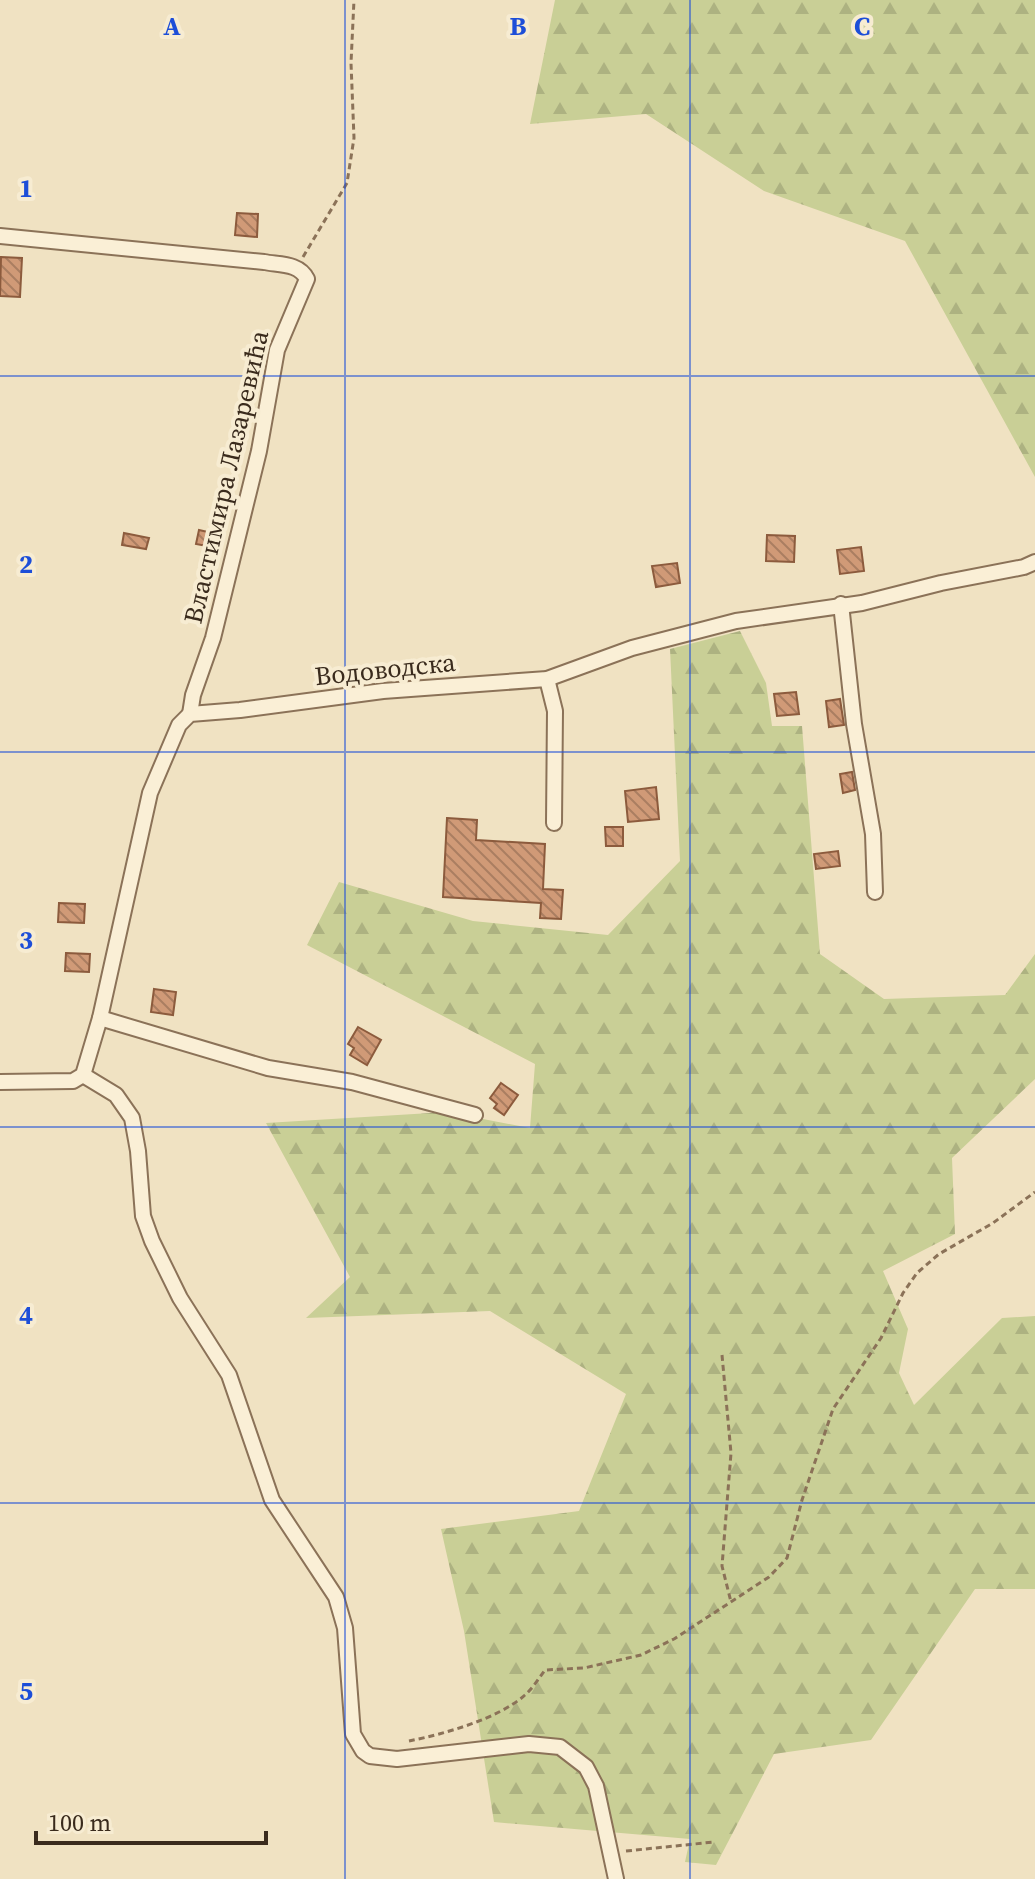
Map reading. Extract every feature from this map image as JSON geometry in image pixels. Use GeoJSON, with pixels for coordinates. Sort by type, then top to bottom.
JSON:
{"type":"FeatureCollection","features":[{"type":"Feature","properties":{"kind":"street"},"geometry":{"type":"LineString","coordinates":[[0,236],[297,267]]}},
{"type":"Feature","properties":{"kind":"street","name":"Властимира Лазаревића"},"geometry":{"type":"LineString","coordinates":[[190,714],[193,695],[213,638],[259,451],[277,350],[307,279],[303,270],[297,267]]}},
{"type":"Feature","properties":{"kind":"street","name":"Водоводска"},"geometry":{"type":"LineString","coordinates":[[190,714],[383,691],[547,679],[632,648],[736,621],[862,603],[1035,562]]}},
{"type":"Feature","properties":{"kind":"street"},"geometry":{"type":"LineString","coordinates":[[841,604],[854,724],[873,834],[875,892]]}},
{"type":"Feature","properties":{"kind":"street"},"geometry":{"type":"LineString","coordinates":[[547,679],[555,711],[554,823]]}},
{"type":"Feature","properties":{"kind":"street"},"geometry":{"type":"LineString","coordinates":[[0,1082],[73,1081],[83,1075],[100,1018],[150,793],[179,725],[190,714]]}},
{"type":"Feature","properties":{"kind":"street"},"geometry":{"type":"LineString","coordinates":[[100,1018],[268,1068],[352,1082],[475,1115]]}},
{"type":"Feature","properties":{"kind":"street"},"geometry":{"type":"LineString","coordinates":[[83,1075],[116,1095],[132,1118],[143,1216],[152,1241],[180,1298],[229,1375],[272,1500],[336,1597],[346,1638],[353,1734],[363,1751],[378,1759],[397,1759],[529,1744],[560,1747],[586,1767],[596,1786],[614,1872]]}},
{"type":"Feature","properties":{"kind":"path"},"geometry":{"type":"LineString","coordinates":[[297,267],[347,183],[354,138],[351,63],[354,0]]}},
{"type":"Feature","properties":{"kind":"path"},"geometry":{"type":"LineString","coordinates":[[403,1743],[466,1725],[515,1703],[528,1693],[545,1670],[584,1668],[641,1655],[674,1639],[769,1577],[787,1558],[802,1500],[833,1409],[881,1338],[903,1293],[917,1273],[939,1254],[993,1223],[1035,1192]]}},
{"type":"Feature","properties":{"kind":"path"},"geometry":{"type":"LineString","coordinates":[[722,1355],[731,1453],[722,1566],[731,1602]]}},
{"type":"Feature","properties":{"kind":"path"},"geometry":{"type":"LineString","coordinates":[[614,1872],[625,1852],[714,1842]]}},
{"type":"Feature","properties":{"kind":"green space"},"geometry":{"type":"Polygon","coordinates":[[[555,0],[1035,0],[1035,477],[905,241],[764,191],[646,114],[530,124],[555,0]]]}},
{"type":"Feature","properties":{"kind":"green space"},"geometry":{"type":"Polygon","coordinates":[[[740,631],[766,683],[772,726],[802,726],[820,954],[884,999],[1005,995],[1035,954],[1035,1079],[952,1158],[955,1234],[883,1271],[908,1329],[899,1373],[914,1405],[1002,1318],[1035,1316],[1035,1589],[975,1589],[871,1740],[774,1754],[716,1865],[685,1862],[690,1839],[494,1822],[464,1631],[441,1529],[579,1511],[626,1394],[490,1311],[306,1318],[350,1277],[266,1123],[447,1112],[530,1128],[535,1064],[307,945],[339,882],[473,921],[608,935],[680,861],[670,649],[740,631]]]}},
{"type":"Feature","properties":{"kind":"building"},"geometry":{"type":"Polygon","coordinates":[[[237,213],[258,214],[257,237],[235,235],[237,213]]]}},
{"type":"Feature","properties":{"kind":"building"},"geometry":{"type":"Polygon","coordinates":[[[1,257],[22,258],[20,297],[0,296],[1,257]]]}},
{"type":"Feature","properties":{"kind":"building"},"geometry":{"type":"Polygon","coordinates":[[[199,530],[221,535],[218,548],[196,544],[199,530]]]}},
{"type":"Feature","properties":{"kind":"building"},"geometry":{"type":"Polygon","coordinates":[[[124,533],[149,538],[146,549],[122,545],[124,533]]]}},
{"type":"Feature","properties":{"kind":"building"},"geometry":{"type":"Polygon","coordinates":[[[767,535],[795,536],[794,562],[766,561],[767,535]]]}},
{"type":"Feature","properties":{"kind":"building"},"geometry":{"type":"Polygon","coordinates":[[[861,547],[864,571],[840,574],[837,550],[861,547]]]}},
{"type":"Feature","properties":{"kind":"building"},"geometry":{"type":"Polygon","coordinates":[[[677,563],[680,583],[656,587],[652,566],[677,563]]]}},
{"type":"Feature","properties":{"kind":"building"},"geometry":{"type":"Polygon","coordinates":[[[796,692],[799,714],[777,716],[774,694],[796,692]]]}},
{"type":"Feature","properties":{"kind":"building"},"geometry":{"type":"Polygon","coordinates":[[[840,699],[844,725],[829,727],[826,701],[840,699]]]}},
{"type":"Feature","properties":{"kind":"building"},"geometry":{"type":"Polygon","coordinates":[[[852,772],[855,790],[843,793],[840,774],[852,772]]]}},
{"type":"Feature","properties":{"kind":"building"},"geometry":{"type":"Polygon","coordinates":[[[656,787],[659,819],[628,822],[625,791],[656,787]]]}},
{"type":"Feature","properties":{"kind":"building"},"geometry":{"type":"Polygon","coordinates":[[[447,818],[477,820],[476,840],[545,844],[543,889],[563,890],[561,919],[540,918],[541,903],[443,897],[447,818]]]}},
{"type":"Feature","properties":{"kind":"building"},"geometry":{"type":"Polygon","coordinates":[[[605,827],[623,827],[623,846],[606,846],[605,827]]]}},
{"type":"Feature","properties":{"kind":"building"},"geometry":{"type":"Polygon","coordinates":[[[838,851],[840,866],[816,869],[814,854],[838,851]]]}},
{"type":"Feature","properties":{"kind":"building"},"geometry":{"type":"Polygon","coordinates":[[[59,903],[85,904],[84,923],[58,922],[59,903]]]}},
{"type":"Feature","properties":{"kind":"building"},"geometry":{"type":"Polygon","coordinates":[[[66,953],[90,954],[89,972],[65,971],[66,953]]]}},
{"type":"Feature","properties":{"kind":"building"},"geometry":{"type":"Polygon","coordinates":[[[154,989],[176,992],[173,1015],[151,1012],[154,989]]]}},
{"type":"Feature","properties":{"kind":"building"},"geometry":{"type":"Polygon","coordinates":[[[358,1027],[381,1040],[367,1065],[350,1055],[354,1048],[348,1044],[358,1027]]]}},
{"type":"Feature","properties":{"kind":"building"},"geometry":{"type":"Polygon","coordinates":[[[501,1083],[518,1095],[504,1115],[494,1108],[497,1104],[490,1098],[501,1083]]]}}]}
